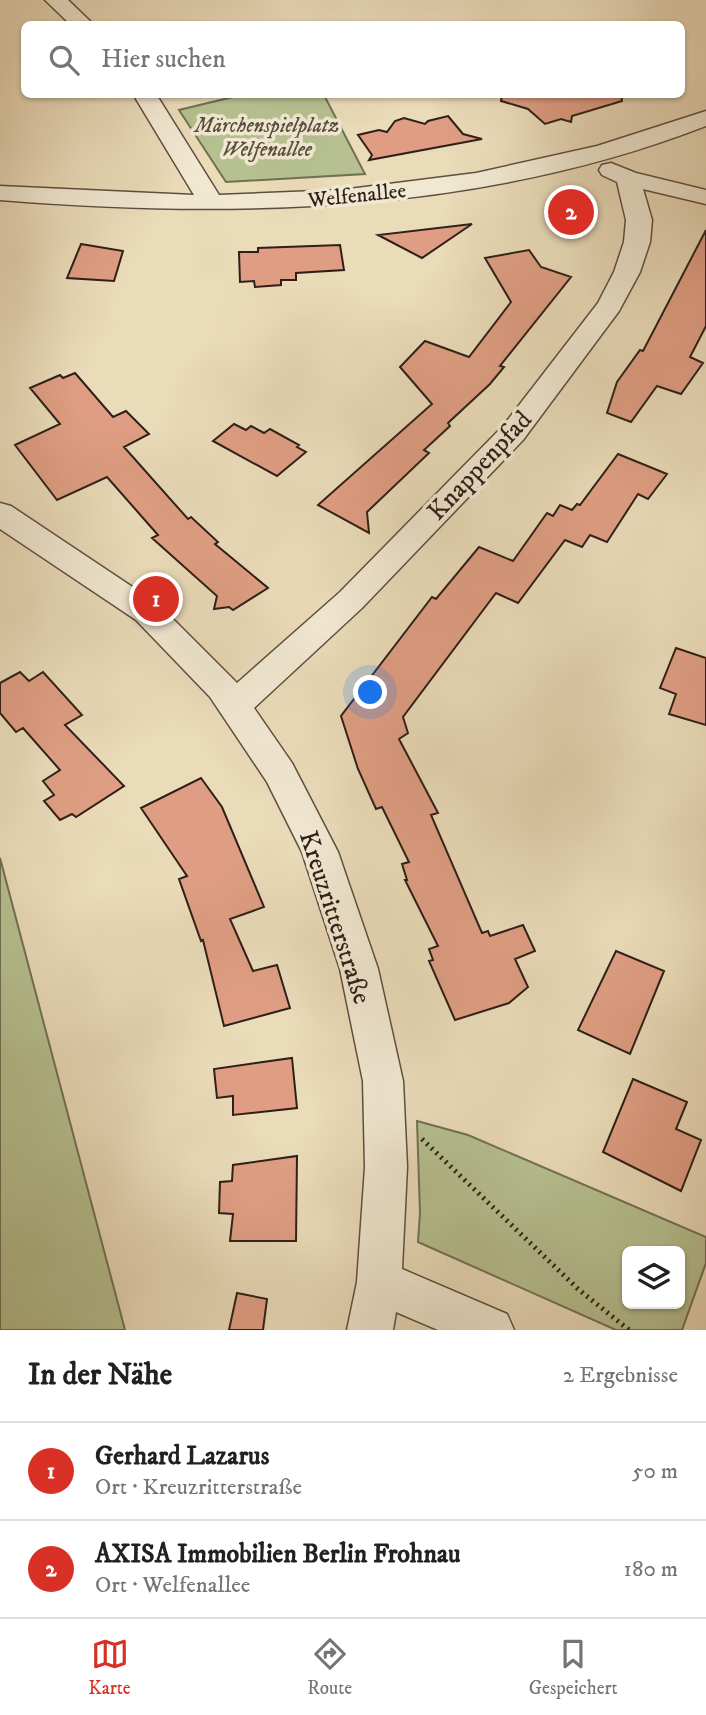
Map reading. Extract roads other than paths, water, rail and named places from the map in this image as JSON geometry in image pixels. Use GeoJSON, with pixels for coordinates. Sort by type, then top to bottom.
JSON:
{"type":"FeatureCollection","features":[{"type":"Feature","properties":{"kind":"street"},"geometry":{"type":"LineString","coordinates":[[56,0],[79,21]]}},
{"type":"Feature","properties":{"kind":"street"},"geometry":{"type":"LineString","coordinates":[[147,98],[203,186],[210,204]]}},
{"type":"Feature","properties":{"kind":"street","name":"Welfenallee"},"geometry":{"type":"LineString","coordinates":[[0,193],[92,201],[210,204],[351,198],[492,178],[593,156],[706,118]]}},
{"type":"Feature","properties":{"kind":"street"},"geometry":{"type":"LineString","coordinates":[[593,156],[628,178],[706,197]]}},
{"type":"Feature","properties":{"kind":"street","name":"Knappenpfad"},"geometry":{"type":"LineString","coordinates":[[235,705],[351,600],[513,433],[610,304],[627,272],[637,242],[639,220],[628,178]]}},
{"type":"Feature","properties":{"kind":"street","name":"Kreuzritterstraße"},"geometry":{"type":"LineString","coordinates":[[3,521],[147,612],[235,705],[280,773],[320,852],[359,969],[383,1082],[386,1167],[379,1282],[370,1330]]}},
{"type":"Feature","properties":{"kind":"street"},"geometry":{"type":"LineString","coordinates":[[379,1282],[491,1330]]}},
{"type":"Feature","properties":{"kind":"place","name":"AXISA Immobilien Berlin Frohnau"},"geometry":{"type":"Point","coordinates":[571,212]}},
{"type":"Feature","properties":{"kind":"place","name":"Gerhard Lazarus"},"geometry":{"type":"Point","coordinates":[156,599]}},
{"type":"Feature","properties":{"kind":"park label","name":"Märchenspielplatz Welfenallee"},"geometry":{"type":"Point","coordinates":[267,137]}}]}
